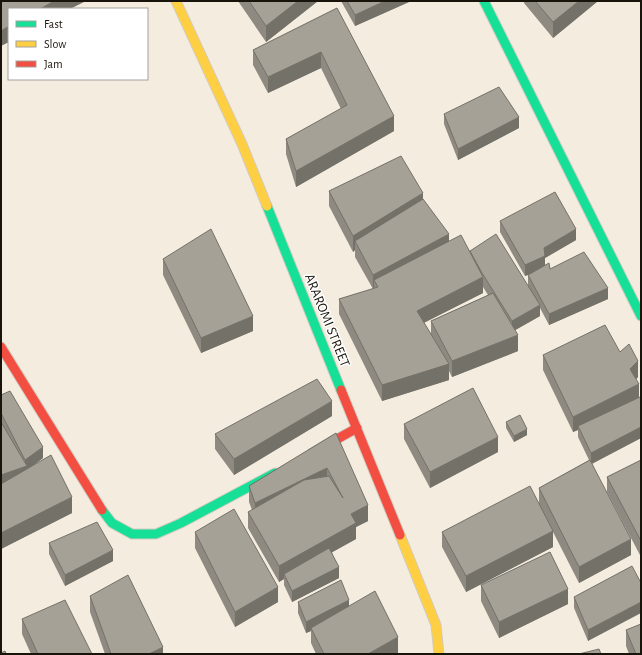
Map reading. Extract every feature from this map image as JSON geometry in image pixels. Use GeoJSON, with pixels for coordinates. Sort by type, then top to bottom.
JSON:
{"type":"FeatureCollection","features":[{"type":"Feature","properties":{"kind":"street","name":"ARAROMI STREET"},"geometry":{"type":"LineString","coordinates":[[176,1],[242,144],[436,624],[438,654]]}},
{"type":"Feature","properties":{"kind":"street"},"geometry":{"type":"LineString","coordinates":[[484,1],[641,316]]}},
{"type":"Feature","properties":{"kind":"street"},"geometry":{"type":"LineString","coordinates":[[1,347],[100,508],[112,523],[132,534],[156,534],[175,526],[286,466]]}},
{"type":"Feature","properties":{"kind":"street"},"geometry":{"type":"LineString","coordinates":[[300,459],[356,428]]}},
{"type":"Feature","properties":{"kind":"building"},"geometry":{"type":"Polygon","coordinates":[[[1,1],[54,1],[42,8],[8,8],[8,27],[1,31],[1,1]]]}},
{"type":"Feature","properties":{"kind":"building"},"geometry":{"type":"Polygon","coordinates":[[[249,1],[298,1],[266,26],[249,1]]]}},
{"type":"Feature","properties":{"kind":"building"},"geometry":{"type":"Polygon","coordinates":[[[347,1],[385,1],[355,15],[347,1]]]}},
{"type":"Feature","properties":{"kind":"building"},"geometry":{"type":"Polygon","coordinates":[[[535,1],[579,1],[553,22],[535,1]]]}},
{"type":"Feature","properties":{"kind":"building"},"geometry":{"type":"Polygon","coordinates":[[[337,8],[394,116],[296,171],[286,139],[347,105],[321,52],[268,77],[253,50],[337,8]]]}},
{"type":"Feature","properties":{"kind":"building"},"geometry":{"type":"Polygon","coordinates":[[[499,87],[519,117],[458,149],[444,114],[499,87]]]}},
{"type":"Feature","properties":{"kind":"building"},"geometry":{"type":"Polygon","coordinates":[[[401,156],[423,193],[353,236],[329,191],[401,156]]]}},
{"type":"Feature","properties":{"kind":"building"},"geometry":{"type":"Polygon","coordinates":[[[555,192],[576,229],[544,248],[545,256],[525,265],[500,221],[555,192]]]}},
{"type":"Feature","properties":{"kind":"building"},"geometry":{"type":"Polygon","coordinates":[[[423,199],[449,234],[373,275],[355,241],[423,199]]]}},
{"type":"Feature","properties":{"kind":"building"},"geometry":{"type":"Polygon","coordinates":[[[211,229],[253,316],[201,338],[163,259],[211,229]]]}},
{"type":"Feature","properties":{"kind":"building"},"geometry":{"type":"Polygon","coordinates":[[[496,234],[540,305],[512,321],[470,251],[496,234]]]}},
{"type":"Feature","properties":{"kind":"building"},"geometry":{"type":"Polygon","coordinates":[[[461,235],[483,277],[417,311],[449,364],[382,385],[339,299],[378,287],[374,280],[461,235]]]}},
{"type":"Feature","properties":{"kind":"building"},"geometry":{"type":"Polygon","coordinates":[[[584,252],[608,288],[549,314],[528,275],[549,263],[550,269],[584,252]]]}},
{"type":"Feature","properties":{"kind":"building"},"geometry":{"type":"Polygon","coordinates":[[[493,293],[518,335],[452,361],[431,321],[493,293]]]}},
{"type":"Feature","properties":{"kind":"building"},"geometry":{"type":"Polygon","coordinates":[[[605,325],[620,352],[629,344],[638,361],[630,369],[639,384],[573,417],[543,355],[605,325]]]}},
{"type":"Feature","properties":{"kind":"building"},"geometry":{"type":"Polygon","coordinates":[[[317,379],[332,401],[234,459],[215,434],[317,379]]]}},
{"type":"Feature","properties":{"kind":"building"},"geometry":{"type":"Polygon","coordinates":[[[473,388],[498,437],[430,472],[404,424],[473,388]]]}},
{"type":"Feature","properties":{"kind":"building"},"geometry":{"type":"Polygon","coordinates":[[[10,391],[43,447],[25,460],[1,413],[1,395],[10,391]]]}},
{"type":"Feature","properties":{"kind":"building"},"geometry":{"type":"Polygon","coordinates":[[[640,397],[641,427],[591,453],[578,426],[640,397]]]}},
{"type":"Feature","properties":{"kind":"building"},"geometry":{"type":"Polygon","coordinates":[[[520,415],[527,429],[514,436],[506,422],[520,415]]]}},
{"type":"Feature","properties":{"kind":"building"},"geometry":{"type":"Polygon","coordinates":[[[1,422],[27,466],[1,475],[1,422]]]}},
{"type":"Feature","properties":{"kind":"building"},"geometry":{"type":"Polygon","coordinates":[[[336,433],[368,505],[351,514],[356,523],[279,566],[248,512],[304,480],[329,476],[343,498],[327,468],[255,503],[249,486],[336,433]]]}},
{"type":"Feature","properties":{"kind":"building"},"geometry":{"type":"Polygon","coordinates":[[[51,455],[72,497],[1,533],[1,484],[51,455]]]}},
{"type":"Feature","properties":{"kind":"building"},"geometry":{"type":"Polygon","coordinates":[[[590,460],[631,539],[579,567],[539,488],[590,460]]]}},
{"type":"Feature","properties":{"kind":"building"},"geometry":{"type":"Polygon","coordinates":[[[641,460],[641,541],[607,477],[641,460]]]}},
{"type":"Feature","properties":{"kind":"building"},"geometry":{"type":"Polygon","coordinates":[[[530,486],[553,531],[466,576],[442,532],[530,486]]]}},
{"type":"Feature","properties":{"kind":"building"},"geometry":{"type":"Polygon","coordinates":[[[234,509],[278,587],[235,612],[195,532],[234,509]]]}},
{"type":"Feature","properties":{"kind":"building"},"geometry":{"type":"Polygon","coordinates":[[[97,522],[113,550],[65,575],[49,543],[97,522]]]}},
{"type":"Feature","properties":{"kind":"building"},"geometry":{"type":"Polygon","coordinates":[[[329,548],[339,567],[292,591],[284,574],[329,548]]]}},
{"type":"Feature","properties":{"kind":"building"},"geometry":{"type":"Polygon","coordinates":[[[550,552],[568,589],[499,622],[481,585],[550,552]]]}},
{"type":"Feature","properties":{"kind":"building"},"geometry":{"type":"Polygon","coordinates":[[[632,566],[641,583],[641,602],[588,630],[574,597],[632,566]]]}},
{"type":"Feature","properties":{"kind":"building"},"geometry":{"type":"Polygon","coordinates":[[[128,575],[163,647],[149,654],[111,654],[90,596],[128,575]]]}},
{"type":"Feature","properties":{"kind":"building"},"geometry":{"type":"Polygon","coordinates":[[[341,580],[349,600],[306,622],[298,602],[341,580]]]}},
{"type":"Feature","properties":{"kind":"building"},"geometry":{"type":"Polygon","coordinates":[[[375,591],[398,637],[368,654],[324,654],[311,628],[375,591]]]}},
{"type":"Feature","properties":{"kind":"building"},"geometry":{"type":"Polygon","coordinates":[[[65,600],[92,654],[38,654],[22,619],[65,600]]]}},
{"type":"Feature","properties":{"kind":"building"},"geometry":{"type":"Polygon","coordinates":[[[641,624],[641,654],[636,654],[626,630],[641,624]]]}},
{"type":"Feature","properties":{"kind":"building"},"geometry":{"type":"Polygon","coordinates":[[[599,649],[601,654],[579,654],[599,649]]]}},
{"type":"Feature","properties":{"kind":"traffic: fast"},"geometry":{"type":"LineString","coordinates":[[484,1],[641,316]]}},
{"type":"Feature","properties":{"kind":"traffic: fast"},"geometry":{"type":"LineString","coordinates":[[267,206],[341,390]]}},
{"type":"Feature","properties":{"kind":"traffic: fast"},"geometry":{"type":"LineString","coordinates":[[102,510],[112,523],[132,534],[156,534],[181,523],[275,473]]}},
{"type":"Feature","properties":{"kind":"traffic: slow"},"geometry":{"type":"LineString","coordinates":[[176,1],[242,144],[267,206]]}},
{"type":"Feature","properties":{"kind":"traffic: slow"},"geometry":{"type":"LineString","coordinates":[[400,535],[436,625],[439,654]]}},
{"type":"Feature","properties":{"kind":"traffic: jam"},"geometry":{"type":"LineString","coordinates":[[1,347],[102,510]]}},
{"type":"Feature","properties":{"kind":"traffic: jam"},"geometry":{"type":"LineString","coordinates":[[341,390],[400,535]]}},
{"type":"Feature","properties":{"kind":"traffic: jam"},"geometry":{"type":"LineString","coordinates":[[312,453],[357,428]]}}]}
